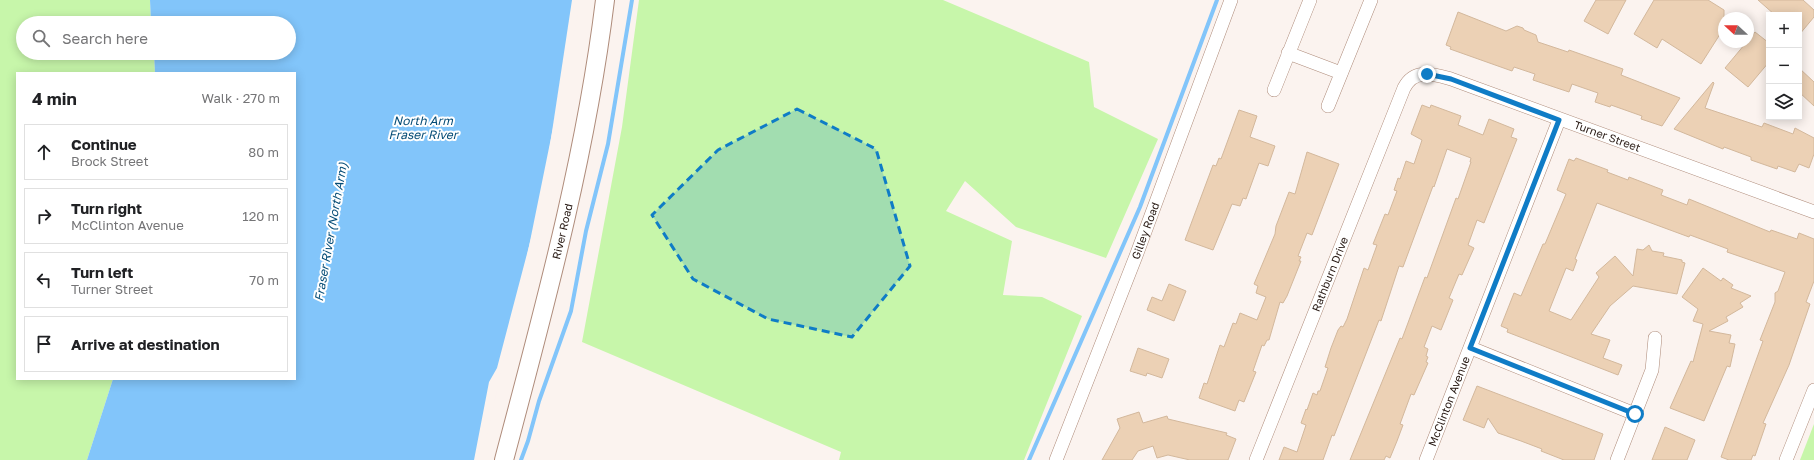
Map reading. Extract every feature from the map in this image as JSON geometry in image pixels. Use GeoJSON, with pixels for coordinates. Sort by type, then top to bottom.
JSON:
{"type":"FeatureCollection","features":[{"type":"Feature","properties":{"kind":"street","name":"River Road"},"geometry":{"type":"LineString","coordinates":[[504,460],[534,351],[575,175],[600,46],[605,0]]}},
{"type":"Feature","properties":{"kind":"street","name":"Gilley Road"},"geometry":{"type":"LineString","coordinates":[[1056,460],[1136,256],[1231,0]]}},
{"type":"Feature","properties":{"kind":"street"},"geometry":{"type":"LineString","coordinates":[[1274,90],[1310,0]]}},
{"type":"Feature","properties":{"kind":"street"},"geometry":{"type":"LineString","coordinates":[[1328,106],[1371,0]]}},
{"type":"Feature","properties":{"kind":"street"},"geometry":{"type":"LineString","coordinates":[[1288,53],[1341,73]]}},
{"type":"Feature","properties":{"kind":"street","name":"Turner Street"},"geometry":{"type":"LineString","coordinates":[[1404,88],[1411,78],[1419,74],[1433,74],[1814,212]]}},
{"type":"Feature","properties":{"kind":"street","name":"Rathburn Drive"},"geometry":{"type":"LineString","coordinates":[[1256,460],[1404,88]]}},
{"type":"Feature","properties":{"kind":"street","name":"McClinton Avenue"},"geometry":{"type":"LineString","coordinates":[[1426,460],[1559,120]]}},
{"type":"Feature","properties":{"kind":"street"},"geometry":{"type":"LineString","coordinates":[[1617,460],[1652,370],[1655,338]]}},
{"type":"Feature","properties":{"kind":"street"},"geometry":{"type":"LineString","coordinates":[[1470,348],[1635,414]]}},
{"type":"Feature","properties":{"kind":"street"},"geometry":{"type":"LineString","coordinates":[[1786,460],[1814,390]]}},
{"type":"Feature","properties":{"kind":"highlighted area"},"geometry":{"type":"Polygon","coordinates":[[[797,109],[876,149],[910,266],[852,337],[768,319],[693,279],[652,215],[718,150],[797,109]]]}},
{"type":"Feature","properties":{"kind":"green space"},"geometry":{"type":"Polygon","coordinates":[[[0,0],[150,0],[151,16],[16,16],[16,60],[154,60],[155,72],[16,72],[16,380],[113,380],[87,460],[0,460],[0,0]]]}},
{"type":"Feature","properties":{"kind":"green space"},"geometry":{"type":"Polygon","coordinates":[[[639,0],[943,0],[1089,62],[1094,107],[1158,139],[1106,258],[1016,227],[965,181],[946,211],[1012,241],[1003,295],[1042,297],[1082,316],[1024,460],[839,460],[841,452],[582,342],[622,127],[639,0]]]}},
{"type":"Feature","properties":{"kind":"green space"},"geometry":{"type":"Polygon","coordinates":[[[1814,424],[1814,460],[1800,460],[1814,424]]]}},
{"type":"Feature","properties":{"kind":"water","name":"North Arm Fraser River"},"geometry":{"type":"Polygon","coordinates":[[[150,0],[579,0],[526,261],[479,460],[87,460],[113,380],[296,380],[296,72],[155,72],[154,60],[296,60],[296,16],[151,16],[150,0]]]}},
{"type":"Feature","properties":{"kind":"pier"},"geometry":{"type":"Polygon","coordinates":[[[572,0],[581,0],[545,178],[572,0]]]}},
{"type":"Feature","properties":{"kind":"pier"},"geometry":{"type":"Polygon","coordinates":[[[539,208],[481,460],[474,460],[489,382],[497,368],[539,208]]]}},
{"type":"Feature","properties":{"kind":"building"},"geometry":{"type":"Polygon","coordinates":[[[1596,0],[1626,0],[1608,34],[1584,21],[1596,0]]]}},
{"type":"Feature","properties":{"kind":"building"},"geometry":{"type":"Polygon","coordinates":[[[1654,0],[1708,0],[1724,10],[1724,12],[1718,12],[1718,37],[1701,64],[1662,39],[1657,48],[1634,34],[1654,0]]]}},
{"type":"Feature","properties":{"kind":"building"},"geometry":{"type":"Polygon","coordinates":[[[1758,0],[1803,0],[1814,10],[1814,17],[1802,31],[1802,12],[1772,12],[1758,0]]]}},
{"type":"Feature","properties":{"kind":"building"},"geometry":{"type":"Polygon","coordinates":[[[1458,12],[1506,31],[1517,26],[1523,28],[1524,30],[1536,35],[1538,42],[1568,52],[1569,50],[1623,69],[1621,75],[1680,98],[1662,126],[1641,119],[1642,116],[1611,105],[1610,107],[1595,102],[1598,93],[1572,84],[1569,92],[1533,80],[1535,74],[1514,67],[1512,71],[1450,49],[1451,47],[1446,45],[1458,12]]]}},
{"type":"Feature","properties":{"kind":"building"},"geometry":{"type":"Polygon","coordinates":[[[1755,32],[1766,41],[1766,66],[1748,87],[1725,68],[1742,48],[1754,48],[1755,32]]]}},
{"type":"Feature","properties":{"kind":"building"},"geometry":{"type":"Polygon","coordinates":[[[1802,71],[1814,82],[1814,106],[1802,95],[1802,71]]]}},
{"type":"Feature","properties":{"kind":"building"},"geometry":{"type":"Polygon","coordinates":[[[1713,82],[1714,83],[1705,108],[1762,127],[1764,123],[1793,134],[1795,128],[1814,138],[1814,154],[1809,168],[1799,164],[1795,172],[1778,166],[1777,169],[1751,160],[1751,157],[1724,147],[1723,149],[1674,129],[1713,82]]]}},
{"type":"Feature","properties":{"kind":"building"},"geometry":{"type":"Polygon","coordinates":[[[1422,105],[1430,108],[1431,105],[1461,116],[1458,125],[1483,135],[1489,119],[1514,129],[1511,137],[1517,139],[1484,223],[1477,220],[1468,245],[1474,248],[1462,275],[1459,274],[1449,298],[1453,300],[1441,330],[1432,326],[1424,347],[1428,349],[1426,356],[1428,357],[1426,362],[1428,363],[1414,395],[1411,394],[1400,424],[1403,425],[1397,441],[1390,458],[1386,456],[1384,460],[1350,460],[1400,338],[1402,339],[1425,277],[1427,278],[1456,198],[1458,199],[1471,162],[1471,158],[1447,149],[1403,267],[1399,266],[1381,321],[1379,320],[1334,436],[1332,435],[1323,460],[1279,460],[1284,447],[1297,452],[1306,425],[1301,423],[1306,409],[1307,410],[1313,393],[1317,395],[1318,391],[1320,391],[1328,368],[1325,367],[1331,348],[1338,330],[1341,326],[1343,327],[1347,319],[1364,268],[1368,270],[1377,245],[1373,244],[1385,214],[1388,215],[1397,191],[1394,190],[1398,178],[1400,179],[1406,161],[1414,164],[1422,140],[1411,134],[1422,105]]]}},
{"type":"Feature","properties":{"kind":"building"},"geometry":{"type":"Polygon","coordinates":[[[1239,110],[1257,116],[1250,137],[1275,146],[1268,166],[1259,163],[1246,199],[1243,198],[1240,206],[1232,204],[1213,250],[1185,240],[1213,165],[1216,166],[1219,158],[1221,159],[1239,110]]]}},
{"type":"Feature","properties":{"kind":"building"},"geometry":{"type":"Polygon","coordinates":[[[1307,152],[1339,164],[1312,235],[1307,233],[1298,256],[1301,257],[1299,261],[1301,261],[1287,296],[1283,303],[1280,302],[1269,340],[1267,340],[1264,346],[1262,345],[1253,371],[1256,372],[1244,402],[1239,400],[1235,411],[1199,398],[1204,383],[1207,384],[1220,345],[1224,347],[1233,323],[1236,324],[1240,313],[1257,320],[1266,297],[1256,293],[1258,286],[1254,284],[1275,234],[1276,226],[1289,192],[1295,194],[1307,152]]]}},
{"type":"Feature","properties":{"kind":"building"},"geometry":{"type":"Polygon","coordinates":[[[1576,158],[1608,170],[1607,172],[1628,180],[1629,177],[1663,190],[1661,195],[1687,205],[1689,199],[1770,232],[1771,230],[1797,239],[1799,233],[1814,239],[1814,281],[1806,302],[1810,304],[1789,365],[1763,423],[1766,424],[1755,456],[1753,455],[1751,460],[1729,460],[1721,457],[1763,341],[1760,340],[1775,302],[1775,293],[1778,291],[1785,272],[1727,252],[1728,249],[1690,235],[1689,237],[1597,203],[1575,259],[1577,260],[1573,271],[1566,268],[1549,311],[1571,320],[1599,277],[1596,273],[1615,256],[1633,276],[1637,249],[1643,250],[1649,245],[1652,251],[1664,253],[1663,256],[1682,260],[1682,262],[1685,263],[1677,294],[1633,286],[1610,306],[1591,334],[1610,340],[1603,358],[1622,365],[1618,375],[1507,332],[1508,329],[1501,326],[1514,293],[1521,296],[1543,244],[1545,244],[1566,194],[1557,190],[1569,159],[1574,161],[1576,158]]]}},
{"type":"Feature","properties":{"kind":"building"},"geometry":{"type":"Polygon","coordinates":[[[1703,268],[1721,281],[1723,278],[1733,285],[1731,288],[1751,296],[1740,303],[1743,307],[1726,317],[1728,321],[1709,331],[1731,335],[1729,343],[1735,344],[1730,367],[1727,366],[1704,421],[1670,408],[1691,361],[1693,362],[1703,324],[1693,321],[1698,309],[1682,297],[1703,268]]]}},
{"type":"Feature","properties":{"kind":"building"},"geometry":{"type":"Polygon","coordinates":[[[1169,284],[1186,291],[1174,321],[1147,310],[1152,297],[1162,301],[1169,284]]]}},
{"type":"Feature","properties":{"kind":"building"},"geometry":{"type":"Polygon","coordinates":[[[1138,348],[1169,359],[1162,378],[1147,373],[1146,376],[1130,371],[1138,348]]]}},
{"type":"Feature","properties":{"kind":"building"},"geometry":{"type":"Polygon","coordinates":[[[1477,386],[1603,434],[1594,460],[1564,460],[1541,451],[1542,449],[1498,433],[1488,418],[1484,428],[1463,420],[1477,386]]]}},
{"type":"Feature","properties":{"kind":"building"},"geometry":{"type":"Polygon","coordinates":[[[1139,412],[1143,423],[1167,416],[1168,419],[1227,433],[1226,435],[1236,439],[1228,460],[1190,460],[1168,455],[1157,458],[1153,446],[1138,451],[1132,460],[1102,460],[1120,428],[1117,419],[1139,412]]]}},
{"type":"Feature","properties":{"kind":"building"},"geometry":{"type":"Polygon","coordinates":[[[1665,427],[1695,440],[1687,460],[1652,460],[1665,427]]]}},
{"type":"Feature","properties":{"kind":"waterway"},"geometry":{"type":"LineString","coordinates":[[521,460],[539,401],[571,311],[586,231],[608,144],[632,0]]}},
{"type":"Feature","properties":{"kind":"waterway"},"geometry":{"type":"LineString","coordinates":[[1029,460],[1140,207],[1217,0]]}},
{"type":"Feature","properties":{"kind":"route"},"geometry":{"type":"LineString","coordinates":[[1427,74],[1433,74],[1451,79],[1559,120],[1470,348],[1635,414]]}},
{"type":"Feature","properties":{"kind":"water label","name":"Fraser River (North Arm)"},"geometry":{"type":"Point","coordinates":[331,232]}}]}
